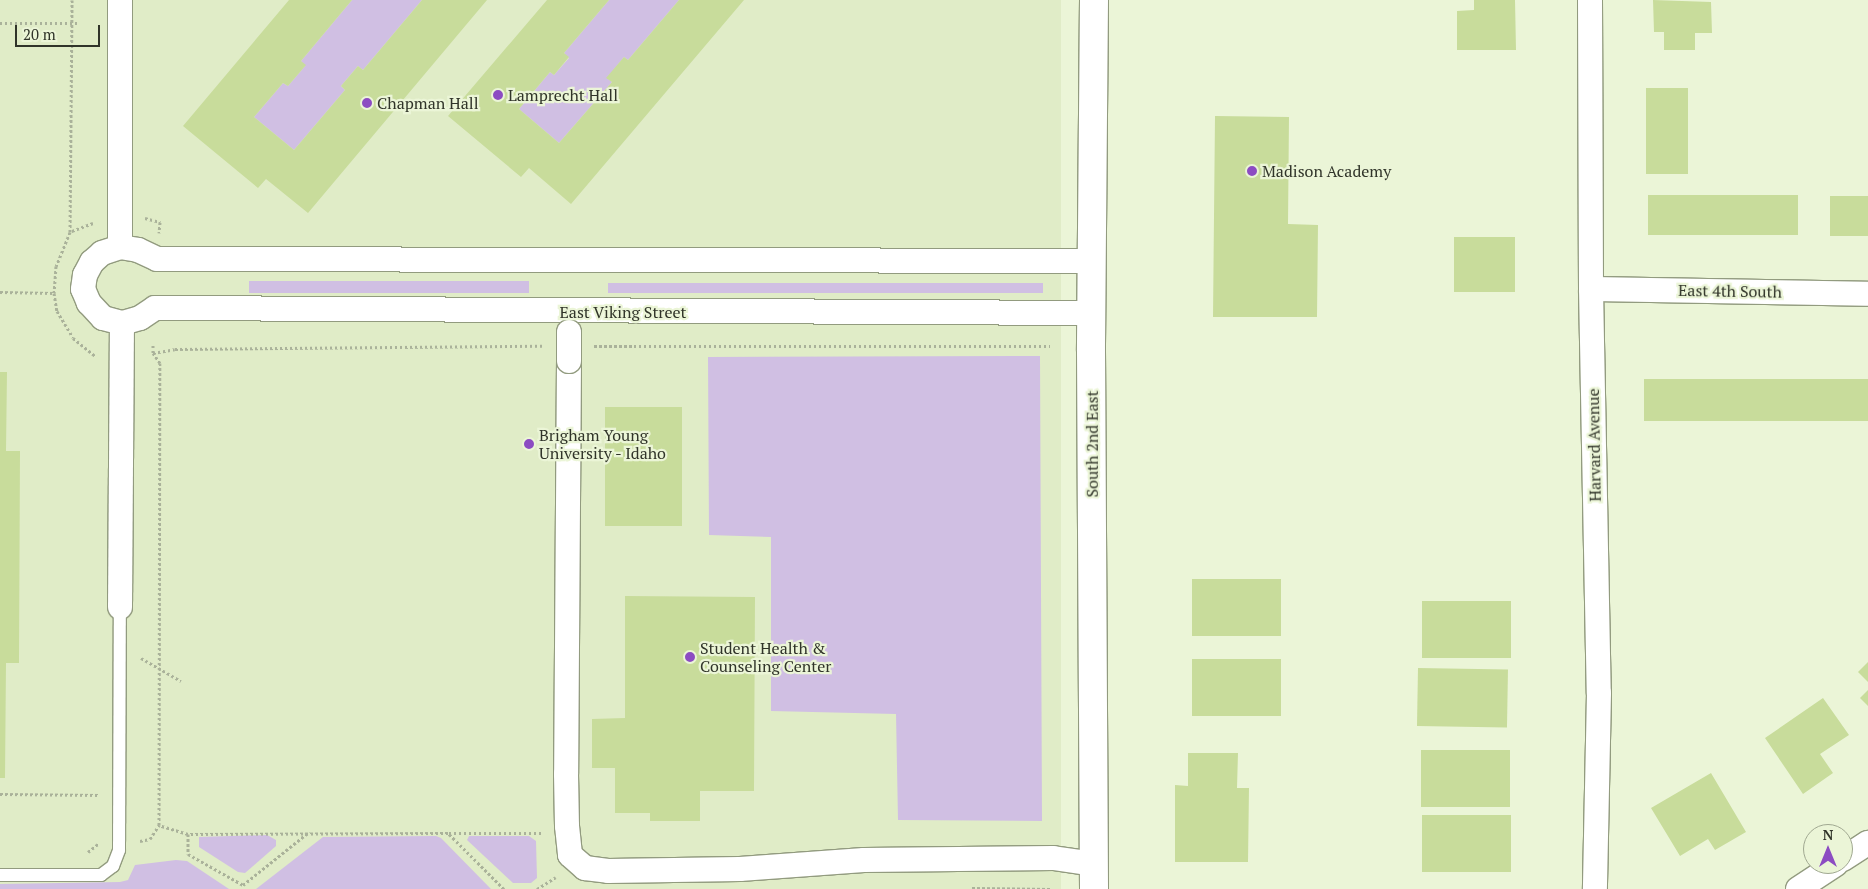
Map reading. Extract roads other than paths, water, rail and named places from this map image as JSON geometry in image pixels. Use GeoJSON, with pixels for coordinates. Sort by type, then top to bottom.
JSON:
{"type":"FeatureCollection","features":[{"type":"Feature","properties":{"kind":"main road","name":"South 2nd East"},"geometry":{"type":"LineString","coordinates":[[1094,0],[1091,313],[1094,877]]}},
{"type":"Feature","properties":{"kind":"street"},"geometry":{"type":"LineString","coordinates":[[120,0],[120,247]]}},
{"type":"Feature","properties":{"kind":"street","name":"Harvard Avenue"},"geometry":{"type":"LineString","coordinates":[[1590,0],[1591,289],[1599,693],[1596,889]]}},
{"type":"Feature","properties":{"kind":"street"},"geometry":{"type":"LineString","coordinates":[[120,607],[122,323],[103,318],[89,303],[83,289],[85,275],[92,262],[102,253],[120,247],[138,250],[157,259],[1092,261]]}},
{"type":"Feature","properties":{"kind":"street","name":"East 4th South"},"geometry":{"type":"LineString","coordinates":[[1591,289],[1868,294]]}},
{"type":"Feature","properties":{"kind":"street","name":"East Viking Street"},"geometry":{"type":"LineString","coordinates":[[122,323],[140,318],[155,308],[573,338],[1091,313]]}},
{"type":"Feature","properties":{"kind":"street"},"geometry":{"type":"LineString","coordinates":[[573,338],[566,774],[567,826],[570,855],[585,868],[608,871],[740,869],[864,860],[1053,858],[1094,877]]}},
{"type":"Feature","properties":{"kind":"street"},"geometry":{"type":"LineString","coordinates":[[1853,853],[1868,843]]}},
{"type":"Feature","properties":{"kind":"street"},"geometry":{"type":"LineString","coordinates":[[1798,889],[1821,874]]}},
{"type":"Feature","properties":{"kind":"lane"},"geometry":{"type":"LineString","coordinates":[[0,875],[101,875],[113,866],[119,850],[120,607]]}},
{"type":"Feature","properties":{"kind":"place","name":"Lamprecht Hall"},"geometry":{"type":"Point","coordinates":[498,95]}},
{"type":"Feature","properties":{"kind":"place","name":"Chapman Hall"},"geometry":{"type":"Point","coordinates":[367,103]}},
{"type":"Feature","properties":{"kind":"place","name":"Madison Academy"},"geometry":{"type":"Point","coordinates":[1252,171]}},
{"type":"Feature","properties":{"kind":"place","name":"Brigham Young University - Idaho"},"geometry":{"type":"Point","coordinates":[529,444]}},
{"type":"Feature","properties":{"kind":"place","name":"Student Health & Counseling Center"},"geometry":{"type":"Point","coordinates":[690,657]}}]}
